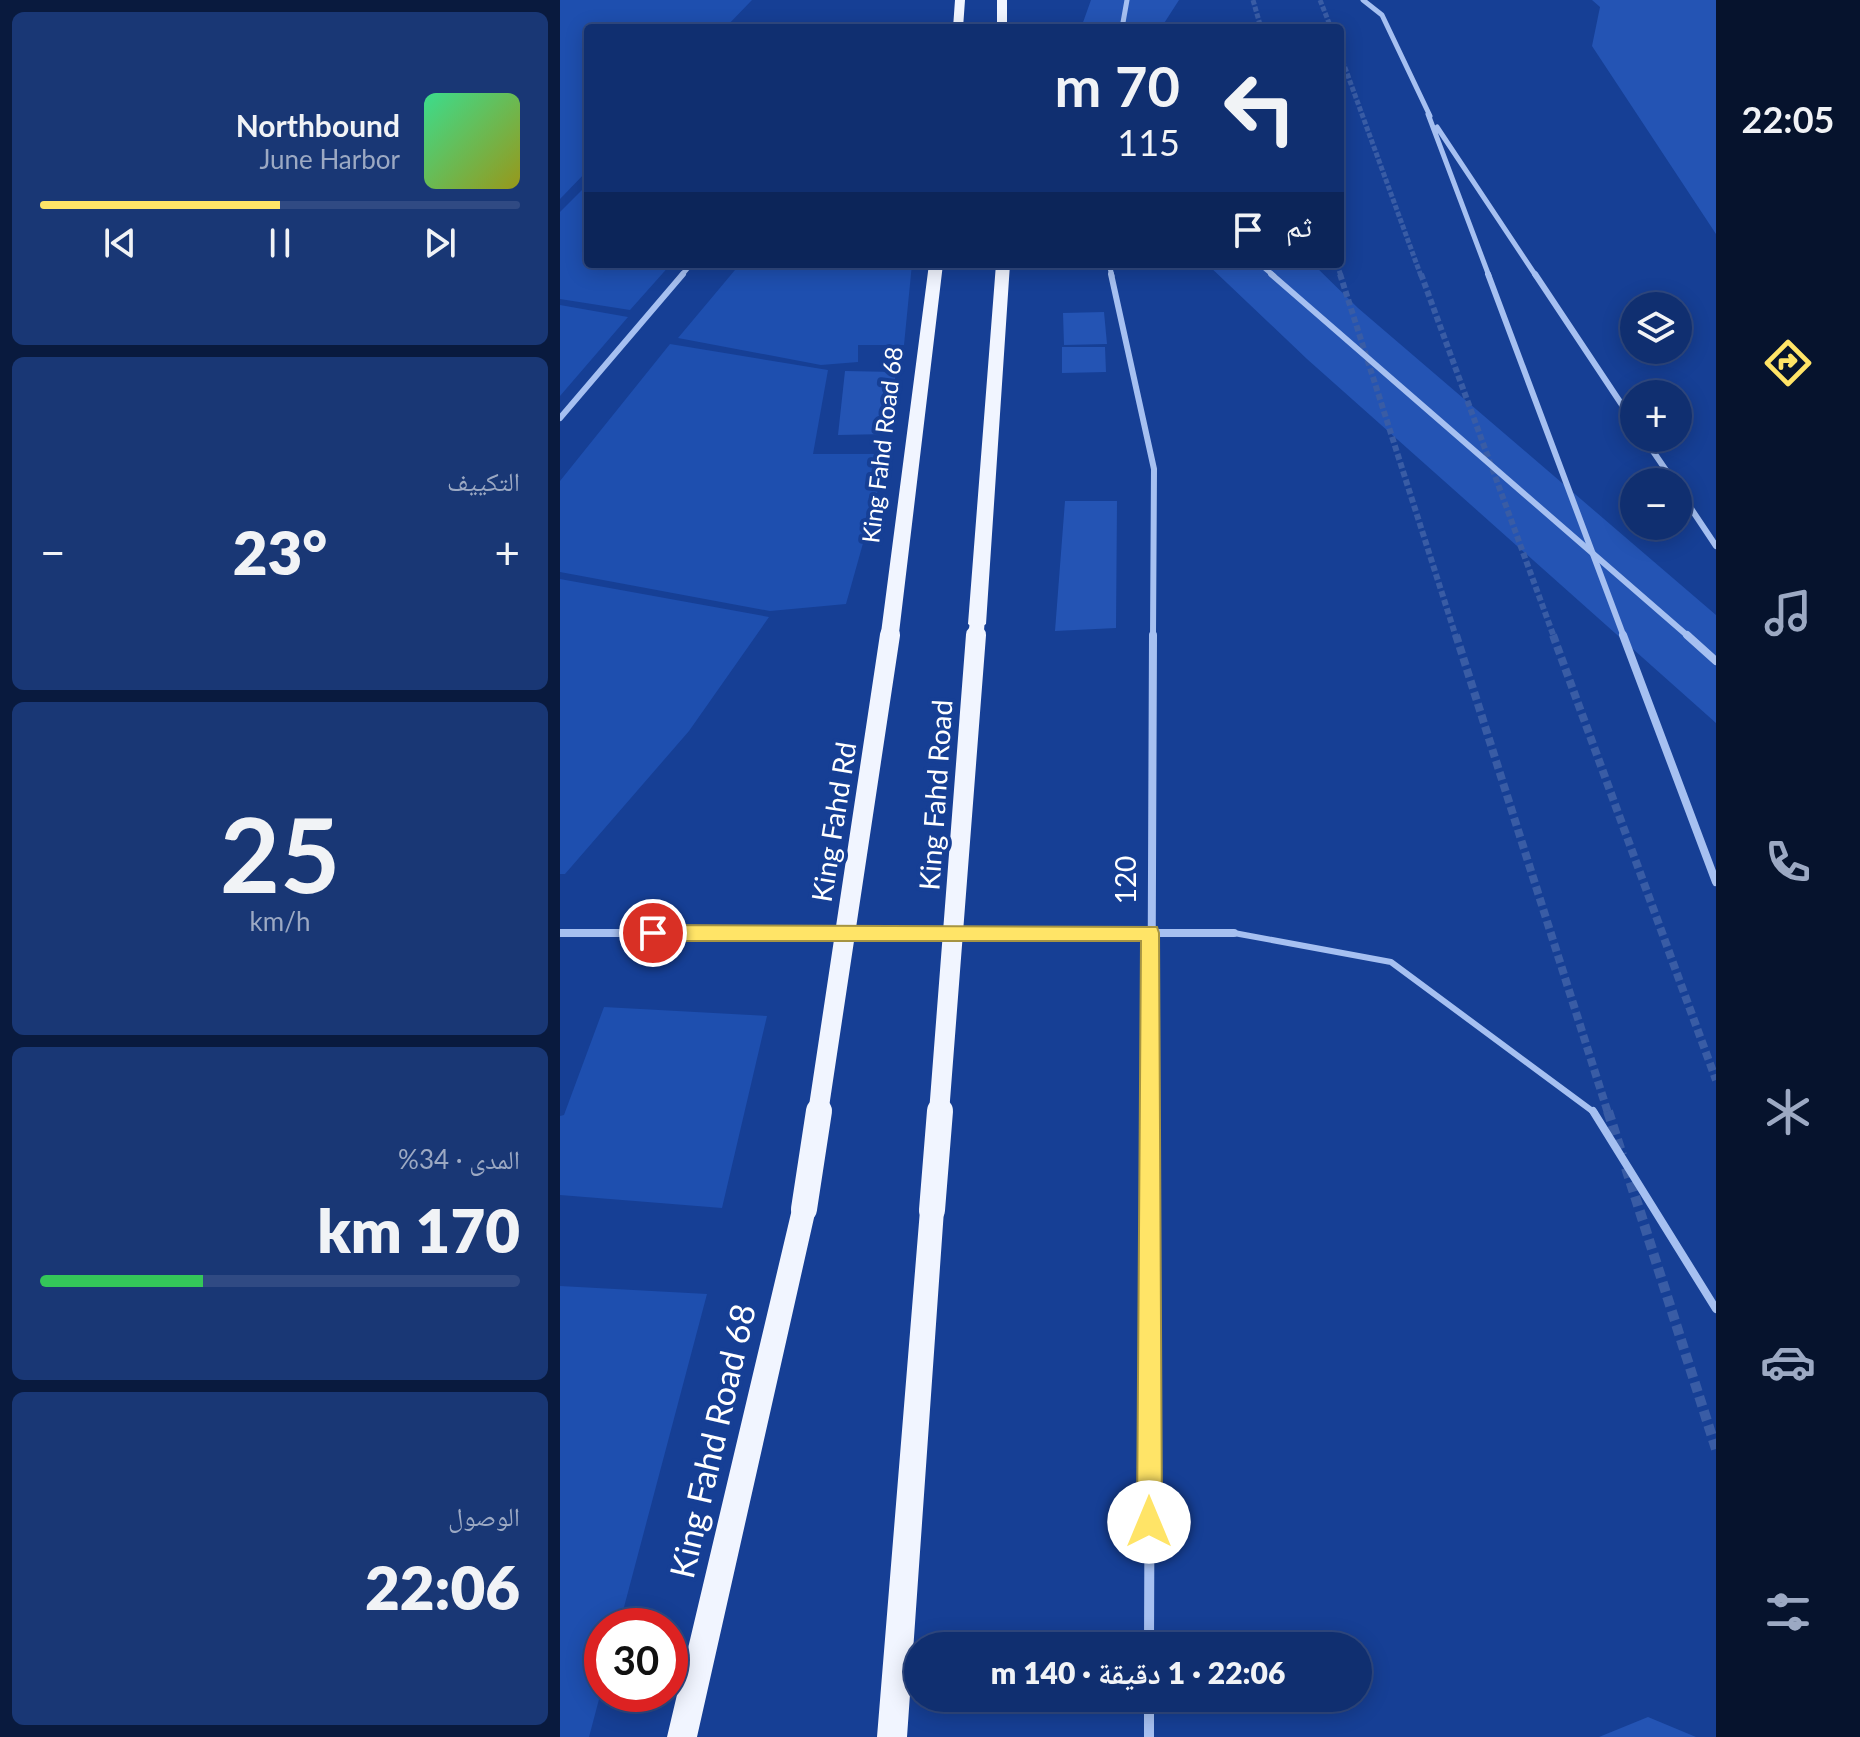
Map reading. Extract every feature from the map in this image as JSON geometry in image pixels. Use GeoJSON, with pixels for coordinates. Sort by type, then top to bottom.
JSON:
{"type":"FeatureCollection","features":[{"type":"Feature","properties":{"kind":"main road"},"geometry":{"type":"LineString","coordinates":[[958,24],[960,0]]}},
{"type":"Feature","properties":{"kind":"main road"},"geometry":{"type":"LineString","coordinates":[[1002,0],[1003,24]]}},
{"type":"Feature","properties":{"kind":"main road","name":"King Fahd Road 68"},"geometry":{"type":"LineString","coordinates":[[890,633],[936,268]]}},
{"type":"Feature","properties":{"kind":"main road","name":"King Fahd Road"},"geometry":{"type":"LineString","coordinates":[[892,1737],[1003,268]]}},
{"type":"Feature","properties":{"kind":"main road","name":"King Fahd Rd"},"geometry":{"type":"LineString","coordinates":[[804,1209],[890,633]]}},
{"type":"Feature","properties":{"kind":"main road","name":"King Fahd Road 68"},"geometry":{"type":"LineString","coordinates":[[682,1737],[804,1209]]}},
{"type":"Feature","properties":{"kind":"street"},"geometry":{"type":"LineString","coordinates":[[1123,24],[1127,0]]}},
{"type":"Feature","properties":{"kind":"street"},"geometry":{"type":"LineString","coordinates":[[1363,0],[1382,15],[1428,114],[1716,882]]}},
{"type":"Feature","properties":{"kind":"street"},"geometry":{"type":"LineString","coordinates":[[1428,114],[1620,402]]}},
{"type":"Feature","properties":{"kind":"street"},"geometry":{"type":"LineString","coordinates":[[560,418],[688,268]]}},
{"type":"Feature","properties":{"kind":"street","name":"120"},"geometry":{"type":"LineString","coordinates":[[1110,268],[1154,469],[1149,1632]]}},
{"type":"Feature","properties":{"kind":"street"},"geometry":{"type":"LineString","coordinates":[[1265,268],[1716,661]]}},
{"type":"Feature","properties":{"kind":"street"},"geometry":{"type":"LineString","coordinates":[[1692,510],[1716,546]]}},
{"type":"Feature","properties":{"kind":"street"},"geometry":{"type":"LineString","coordinates":[[560,933],[1234,933]]}},
{"type":"Feature","properties":{"kind":"street"},"geometry":{"type":"LineString","coordinates":[[1149,1712],[1149,1737]]}},
{"type":"Feature","properties":{"kind":"lane"},"geometry":{"type":"LineString","coordinates":[[1234,933],[1391,962],[1597,1114],[1716,1309]]}},
{"type":"Feature","properties":{"kind":"shaded area"},"geometry":{"type":"Polygon","coordinates":[[[560,0],[752,0],[729,24],[584,24],[584,174],[560,199],[560,0]]]}},
{"type":"Feature","properties":{"kind":"shaded area"},"geometry":{"type":"Polygon","coordinates":[[[584,188],[584,268],[667,268],[630,310],[560,299],[560,212],[584,188]]]}},
{"type":"Feature","properties":{"kind":"shaded area"},"geometry":{"type":"Polygon","coordinates":[[[737,268],[912,268],[904,345],[858,345],[858,362],[821,365],[678,338],[737,268]]]}},
{"type":"Feature","properties":{"kind":"shaded area"},"geometry":{"type":"Polygon","coordinates":[[[560,305],[628,317],[560,396],[560,305]]]}},
{"type":"Feature","properties":{"kind":"shaded area"},"geometry":{"type":"Polygon","coordinates":[[[670,344],[828,370],[813,454],[888,454],[846,604],[770,611],[560,572],[560,481],[670,344]]]}},
{"type":"Feature","properties":{"kind":"shaded area"},"geometry":{"type":"Polygon","coordinates":[[[560,579],[769,617],[689,731],[565,874],[560,874],[560,579]]]}},
{"type":"Feature","properties":{"kind":"shaded area"},"geometry":{"type":"Polygon","coordinates":[[[604,1007],[767,1016],[722,1208],[560,1195],[560,1116],[564,1115],[604,1007]]]}},
{"type":"Feature","properties":{"kind":"shaded area"},"geometry":{"type":"Polygon","coordinates":[[[560,1286],[707,1294],[624,1608],[584,1608],[584,1712],[596,1712],[589,1737],[560,1737],[560,1286]]]}},
{"type":"Feature","properties":{"kind":"building"},"geometry":{"type":"Polygon","coordinates":[[[1091,0],[1179,0],[1164,24],[1082,24],[1091,0]]]}},
{"type":"Feature","properties":{"kind":"building"},"geometry":{"type":"Polygon","coordinates":[[[1592,0],[1716,0],[1716,234],[1592,46],[1600,7],[1592,0]]]}},
{"type":"Feature","properties":{"kind":"building"},"geometry":{"type":"Polygon","coordinates":[[[1211,268],[1317,268],[1358,308],[1620,533],[1620,540],[1629,540],[1716,615],[1716,723],[1307,359],[1211,268]]]}},
{"type":"Feature","properties":{"kind":"building"},"geometry":{"type":"Polygon","coordinates":[[[1104,312],[1107,344],[1064,345],[1063,313],[1104,312]]]}},
{"type":"Feature","properties":{"kind":"building"},"geometry":{"type":"Polygon","coordinates":[[[1062,347],[1105,347],[1106,372],[1062,373],[1062,347]]]}},
{"type":"Feature","properties":{"kind":"building"},"geometry":{"type":"Polygon","coordinates":[[[845,371],[896,372],[887,434],[838,435],[845,371]]]}},
{"type":"Feature","properties":{"kind":"building"},"geometry":{"type":"Polygon","coordinates":[[[1065,501],[1117,501],[1116,628],[1055,631],[1065,501]]]}},
{"type":"Feature","properties":{"kind":"building"},"geometry":{"type":"Polygon","coordinates":[[[1648,1717],[1696,1737],[1599,1737],[1648,1717]]]}},
{"type":"Feature","properties":{"kind":"tunnel"},"geometry":{"type":"LineString","coordinates":[[1253,0],[1260,24]]}},
{"type":"Feature","properties":{"kind":"tunnel"},"geometry":{"type":"LineString","coordinates":[[1320,0],[1329,24]]}},
{"type":"Feature","properties":{"kind":"tunnel"},"geometry":{"type":"LineString","coordinates":[[1344,65],[1421,276]]}},
{"type":"Feature","properties":{"kind":"tunnel"},"geometry":{"type":"LineString","coordinates":[[1338,268],[1341,276]]}},
{"type":"Feature","properties":{"kind":"tunnel"},"geometry":{"type":"LineString","coordinates":[[1340,274],[1456,637]]}},
{"type":"Feature","properties":{"kind":"tunnel"},"geometry":{"type":"LineString","coordinates":[[1421,274],[1554,637]]}},
{"type":"Feature","properties":{"kind":"tunnel"},"geometry":{"type":"LineString","coordinates":[[1456,635],[1608,1113]]}},
{"type":"Feature","properties":{"kind":"tunnel"},"geometry":{"type":"LineString","coordinates":[[1553,635],[1716,1080]]}},
{"type":"Feature","properties":{"kind":"tunnel"},"geometry":{"type":"LineString","coordinates":[[1608,1111],[1622,1155]]}},
{"type":"Feature","properties":{"kind":"tunnel"},"geometry":{"type":"LineString","coordinates":[[1626,1168],[1716,1449]]}},
{"type":"Feature","properties":{"kind":"route"},"geometry":{"type":"LineString","coordinates":[[653,933],[1150,933],[1149,1522]]}}]}
